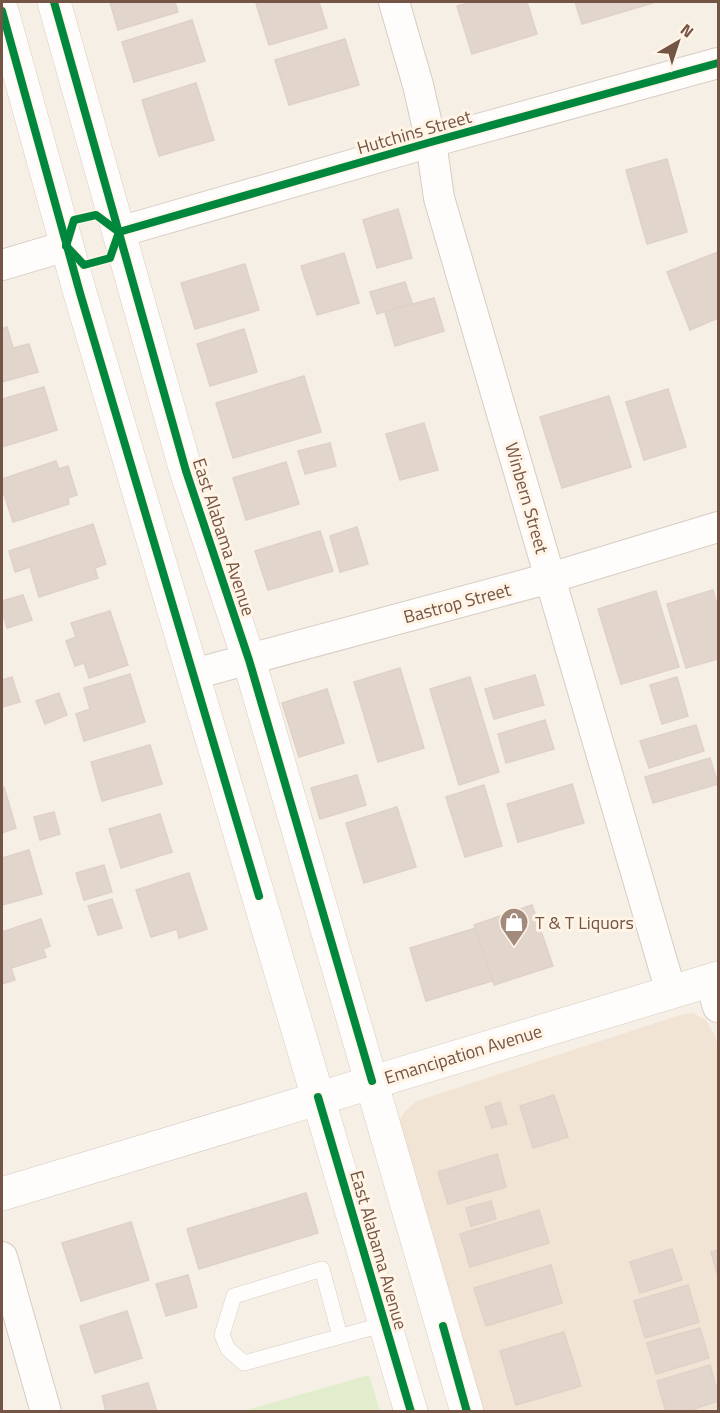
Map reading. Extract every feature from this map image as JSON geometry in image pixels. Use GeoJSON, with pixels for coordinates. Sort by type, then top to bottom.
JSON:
{"type":"FeatureCollection","features":[{"type":"Feature","properties":{"kind":"street","name":"East Alabama Avenue"},"geometry":{"type":"LineString","coordinates":[[54,2],[186,471],[249,660],[467,1412]]}},
{"type":"Feature","properties":{"kind":"street","name":"Winbern Street"},"geometry":{"type":"LineString","coordinates":[[394,2],[418,85],[431,142],[439,198],[671,992]]}},
{"type":"Feature","properties":{"kind":"street","name":"East Alabama Avenue"},"geometry":{"type":"LineString","coordinates":[[2,10],[66,246],[411,1412]]}},
{"type":"Feature","properties":{"kind":"street","name":"Hutchins Street"},"geometry":{"type":"LineString","coordinates":[[119,232],[431,142],[718,63]]}},
{"type":"Feature","properties":{"kind":"street"},"geometry":{"type":"LineString","coordinates":[[2,265],[66,246]]}},
{"type":"Feature","properties":{"kind":"street","name":"Bastrop Street"},"geometry":{"type":"LineString","coordinates":[[194,674],[550,578],[718,527]]}},
{"type":"Feature","properties":{"kind":"street","name":"Emancipation Avenue"},"geometry":{"type":"LineString","coordinates":[[2,1194],[671,992],[716,988]]}},
{"type":"Feature","properties":{"kind":"street"},"geometry":{"type":"LineString","coordinates":[[2,1257],[46,1412]]}},
{"type":"Feature","properties":{"kind":"lane"},"geometry":{"type":"LineString","coordinates":[[340,1336],[322,1269],[234,1296],[222,1335],[228,1349],[244,1363],[385,1324]]}},
{"type":"Feature","properties":{"kind":"shaded area"},"geometry":{"type":"Polygon","coordinates":[[[693,1013],[706,1020],[718,1046],[718,1411],[477,1411],[398,1124],[404,1112],[417,1101],[680,1015],[693,1013]]]}},
{"type":"Feature","properties":{"kind":"green space"},"geometry":{"type":"Polygon","coordinates":[[[369,1375],[380,1411],[243,1411],[369,1375]]]}},
{"type":"Feature","properties":{"kind":"building"},"geometry":{"type":"Polygon","coordinates":[[[110,2],[175,2],[178,12],[118,30],[110,2]]]}},
{"type":"Feature","properties":{"kind":"building"},"geometry":{"type":"Polygon","coordinates":[[[319,2],[327,28],[269,45],[256,3],[319,2]]]}},
{"type":"Feature","properties":{"kind":"building"},"geometry":{"type":"Polygon","coordinates":[[[472,2],[527,2],[537,34],[472,54],[457,6],[472,2]]]}},
{"type":"Feature","properties":{"kind":"building"},"geometry":{"type":"Polygon","coordinates":[[[575,2],[656,2],[582,24],[575,2]]]}},
{"type":"Feature","properties":{"kind":"building"},"geometry":{"type":"Polygon","coordinates":[[[192,20],[205,61],[134,82],[122,42],[192,20]]]}},
{"type":"Feature","properties":{"kind":"building"},"geometry":{"type":"Polygon","coordinates":[[[345,39],[359,85],[289,105],[275,60],[345,39]]]}},
{"type":"Feature","properties":{"kind":"building"},"geometry":{"type":"Polygon","coordinates":[[[196,83],[214,140],[159,156],[142,100],[196,83]]]}},
{"type":"Feature","properties":{"kind":"building"},"geometry":{"type":"Polygon","coordinates":[[[667,159],[687,232],[647,244],[626,170],[667,159]]]}},
{"type":"Feature","properties":{"kind":"building"},"geometry":{"type":"Polygon","coordinates":[[[398,209],[412,258],[377,268],[363,220],[398,209]]]}},
{"type":"Feature","properties":{"kind":"building"},"geometry":{"type":"Polygon","coordinates":[[[718,252],[718,318],[690,330],[667,272],[718,252]]]}},
{"type":"Feature","properties":{"kind":"building"},"geometry":{"type":"Polygon","coordinates":[[[344,253],[359,303],[317,315],[301,266],[344,253]]]}},
{"type":"Feature","properties":{"kind":"building"},"geometry":{"type":"Polygon","coordinates":[[[245,264],[259,310],[195,329],[181,283],[245,264]]]}},
{"type":"Feature","properties":{"kind":"building"},"geometry":{"type":"Polygon","coordinates":[[[405,282],[412,303],[377,314],[370,292],[405,282]]]}},
{"type":"Feature","properties":{"kind":"building"},"geometry":{"type":"Polygon","coordinates":[[[434,298],[444,331],[395,346],[385,312],[434,298]]]}},
{"type":"Feature","properties":{"kind":"building"},"geometry":{"type":"Polygon","coordinates":[[[7,327],[13,348],[29,344],[38,372],[2,382],[2,329],[7,327]]]}},
{"type":"Feature","properties":{"kind":"building"},"geometry":{"type":"Polygon","coordinates":[[[244,329],[257,372],[210,386],[197,344],[244,329]]]}},
{"type":"Feature","properties":{"kind":"building"},"geometry":{"type":"Polygon","coordinates":[[[304,376],[321,432],[233,458],[216,403],[304,376]]]}},
{"type":"Feature","properties":{"kind":"building"},"geometry":{"type":"Polygon","coordinates":[[[44,387],[57,430],[2,447],[2,399],[44,387]]]}},
{"type":"Feature","properties":{"kind":"building"},"geometry":{"type":"Polygon","coordinates":[[[668,389],[686,447],[644,460],[626,402],[668,389]]]}},
{"type":"Feature","properties":{"kind":"building"},"geometry":{"type":"Polygon","coordinates":[[[609,396],[631,467],[562,488],[540,417],[609,396]]]}},
{"type":"Feature","properties":{"kind":"building"},"geometry":{"type":"Polygon","coordinates":[[[424,423],[438,470],[400,480],[386,434],[424,423]]]}},
{"type":"Feature","properties":{"kind":"building"},"geometry":{"type":"Polygon","coordinates":[[[330,443],[336,466],[305,474],[298,451],[330,443]]]}},
{"type":"Feature","properties":{"kind":"building"},"geometry":{"type":"Polygon","coordinates":[[[56,461],[59,469],[68,466],[77,495],[68,498],[69,504],[13,522],[2,488],[2,479],[56,461]]]}},
{"type":"Feature","properties":{"kind":"building"},"geometry":{"type":"Polygon","coordinates":[[[286,462],[299,504],[246,520],[233,478],[286,462]]]}},
{"type":"Feature","properties":{"kind":"building"},"geometry":{"type":"Polygon","coordinates":[[[93,524],[106,564],[95,568],[98,578],[39,597],[30,567],[15,572],[9,551],[93,524]]]}},
{"type":"Feature","properties":{"kind":"building"},"geometry":{"type":"Polygon","coordinates":[[[357,527],[368,564],[340,572],[330,536],[357,527]]]}},
{"type":"Feature","properties":{"kind":"building"},"geometry":{"type":"Polygon","coordinates":[[[320,531],[333,571],[268,590],[255,551],[320,531]]]}},
{"type":"Feature","properties":{"kind":"building"},"geometry":{"type":"Polygon","coordinates":[[[713,590],[718,609],[718,659],[686,668],[667,604],[713,590]]]}},
{"type":"Feature","properties":{"kind":"building"},"geometry":{"type":"Polygon","coordinates":[[[656,591],[679,667],[621,684],[598,609],[656,591]]]}},
{"type":"Feature","properties":{"kind":"building"},"geometry":{"type":"Polygon","coordinates":[[[23,595],[32,620],[7,628],[2,611],[2,601],[23,595]]]}},
{"type":"Feature","properties":{"kind":"building"},"geometry":{"type":"Polygon","coordinates":[[[110,611],[128,665],[89,678],[84,663],[75,666],[66,641],[76,637],[71,623],[110,611]]]}},
{"type":"Feature","properties":{"kind":"building"},"geometry":{"type":"Polygon","coordinates":[[[400,668],[424,748],[378,762],[354,682],[400,668]]]}},
{"type":"Feature","properties":{"kind":"building"},"geometry":{"type":"Polygon","coordinates":[[[130,674],[145,722],[84,741],[76,714],[90,709],[84,688],[130,674]]]}},
{"type":"Feature","properties":{"kind":"building"},"geometry":{"type":"Polygon","coordinates":[[[535,675],[544,705],[494,719],[485,689],[535,675]]]}},
{"type":"Feature","properties":{"kind":"building"},"geometry":{"type":"Polygon","coordinates":[[[12,677],[20,702],[2,707],[2,680],[12,677]]]}},
{"type":"Feature","properties":{"kind":"building"},"geometry":{"type":"Polygon","coordinates":[[[470,677],[499,772],[459,785],[430,689],[470,677]]]}},
{"type":"Feature","properties":{"kind":"building"},"geometry":{"type":"Polygon","coordinates":[[[677,677],[688,716],[662,724],[650,685],[677,677]]]}},
{"type":"Feature","properties":{"kind":"building"},"geometry":{"type":"Polygon","coordinates":[[[327,689],[344,743],[299,757],[282,703],[327,689]]]}},
{"type":"Feature","properties":{"kind":"building"},"geometry":{"type":"Polygon","coordinates":[[[59,693],[67,715],[45,724],[36,701],[59,693]]]}},
{"type":"Feature","properties":{"kind":"building"},"geometry":{"type":"Polygon","coordinates":[[[545,720],[554,749],[506,763],[498,734],[545,720]]]}},
{"type":"Feature","properties":{"kind":"building"},"geometry":{"type":"Polygon","coordinates":[[[696,725],[704,751],[649,768],[640,741],[696,725]]]}},
{"type":"Feature","properties":{"kind":"building"},"geometry":{"type":"Polygon","coordinates":[[[150,745],[162,784],[102,801],[91,762],[150,745]]]}},
{"type":"Feature","properties":{"kind":"building"},"geometry":{"type":"Polygon","coordinates":[[[710,758],[718,784],[653,803],[645,777],[710,758]]]}},
{"type":"Feature","properties":{"kind":"building"},"geometry":{"type":"Polygon","coordinates":[[[357,775],[366,805],[320,819],[311,788],[357,775]]]}},
{"type":"Feature","properties":{"kind":"building"},"geometry":{"type":"Polygon","coordinates":[[[572,784],[584,823],[518,842],[507,804],[572,784]]]}},
{"type":"Feature","properties":{"kind":"building"},"geometry":{"type":"Polygon","coordinates":[[[484,785],[502,846],[465,857],[446,797],[484,785]]]}},
{"type":"Feature","properties":{"kind":"building"},"geometry":{"type":"Polygon","coordinates":[[[4,787],[16,828],[2,833],[2,788],[4,787]]]}},
{"type":"Feature","properties":{"kind":"building"},"geometry":{"type":"Polygon","coordinates":[[[397,807],[416,867],[364,883],[346,823],[397,807]]]}},
{"type":"Feature","properties":{"kind":"building"},"geometry":{"type":"Polygon","coordinates":[[[54,812],[60,834],[40,840],[34,817],[54,812]]]}},
{"type":"Feature","properties":{"kind":"building"},"geometry":{"type":"Polygon","coordinates":[[[160,814],[172,852],[121,868],[109,829],[160,814]]]}},
{"type":"Feature","properties":{"kind":"building"},"geometry":{"type":"Polygon","coordinates":[[[29,850],[42,894],[2,905],[2,858],[29,850]]]}},
{"type":"Feature","properties":{"kind":"building"},"geometry":{"type":"Polygon","coordinates":[[[104,865],[112,892],[84,900],[76,873],[104,865]]]}},
{"type":"Feature","properties":{"kind":"building"},"geometry":{"type":"Polygon","coordinates":[[[189,873],[207,929],[179,938],[177,929],[151,937],[136,890],[189,873]]]}},
{"type":"Feature","properties":{"kind":"building"},"geometry":{"type":"Polygon","coordinates":[[[112,899],[122,928],[98,935],[88,906],[112,899]]]}},
{"type":"Feature","properties":{"kind":"building","name":"T & T Liquors"},"geometry":{"type":"Polygon","coordinates":[[[532,905],[553,966],[494,985],[474,925],[532,905]]]}},
{"type":"Feature","properties":{"kind":"building"},"geometry":{"type":"Polygon","coordinates":[[[41,919],[50,946],[43,949],[46,957],[11,968],[15,980],[2,984],[2,932],[41,919]]]}},
{"type":"Feature","properties":{"kind":"building"},"geometry":{"type":"Polygon","coordinates":[[[476,928],[492,981],[426,1001],[410,948],[476,928]]]}},
{"type":"Feature","properties":{"kind":"building"},"geometry":{"type":"Polygon","coordinates":[[[554,1095],[568,1137],[533,1148],[520,1106],[554,1095]]]}},
{"type":"Feature","properties":{"kind":"building"},"geometry":{"type":"Polygon","coordinates":[[[500,1102],[507,1124],[492,1128],[485,1107],[500,1102]]]}},
{"type":"Feature","properties":{"kind":"building"},"geometry":{"type":"Polygon","coordinates":[[[497,1154],[506,1187],[448,1204],[438,1172],[497,1154]]]}},
{"type":"Feature","properties":{"kind":"building"},"geometry":{"type":"Polygon","coordinates":[[[306,1193],[318,1233],[199,1269],[187,1229],[306,1193]]]}},
{"type":"Feature","properties":{"kind":"building"},"geometry":{"type":"Polygon","coordinates":[[[491,1201],[496,1219],[471,1226],[466,1208],[491,1201]]]}},
{"type":"Feature","properties":{"kind":"building"},"geometry":{"type":"Polygon","coordinates":[[[539,1210],[549,1243],[470,1267],[460,1234],[539,1210]]]}},
{"type":"Feature","properties":{"kind":"building"},"geometry":{"type":"Polygon","coordinates":[[[131,1222],[149,1280],[81,1301],[62,1243],[131,1222]]]}},
{"type":"Feature","properties":{"kind":"building"},"geometry":{"type":"Polygon","coordinates":[[[672,1249],[682,1280],[640,1293],[630,1262],[672,1249]]]}},
{"type":"Feature","properties":{"kind":"building"},"geometry":{"type":"Polygon","coordinates":[[[718,1250],[718,1277],[711,1252],[718,1250]]]}},
{"type":"Feature","properties":{"kind":"building"},"geometry":{"type":"Polygon","coordinates":[[[551,1265],[562,1303],[486,1326],[474,1288],[551,1265]]]}},
{"type":"Feature","properties":{"kind":"building"},"geometry":{"type":"Polygon","coordinates":[[[188,1275],[197,1307],[166,1316],[156,1284],[188,1275]]]}},
{"type":"Feature","properties":{"kind":"building"},"geometry":{"type":"Polygon","coordinates":[[[688,1285],[699,1322],[645,1338],[634,1301],[688,1285]]]}},
{"type":"Feature","properties":{"kind":"building"},"geometry":{"type":"Polygon","coordinates":[[[127,1311],[142,1358],[95,1373],[80,1326],[127,1311]]]}},
{"type":"Feature","properties":{"kind":"building"},"geometry":{"type":"Polygon","coordinates":[[[700,1328],[709,1358],[656,1374],[647,1343],[700,1328]]]}},
{"type":"Feature","properties":{"kind":"building"},"geometry":{"type":"Polygon","coordinates":[[[564,1332],[581,1386],[516,1405],[500,1351],[564,1332]]]}},
{"type":"Feature","properties":{"kind":"building"},"geometry":{"type":"Polygon","coordinates":[[[710,1365],[718,1401],[685,1412],[666,1412],[657,1381],[710,1365]]]}},
{"type":"Feature","properties":{"kind":"building"},"geometry":{"type":"Polygon","coordinates":[[[148,1383],[157,1412],[106,1412],[102,1396],[148,1383]]]}},
{"type":"Feature","properties":{"kind":"cycle path"},"geometry":{"type":"LineString","coordinates":[[54,2],[186,471],[249,660],[372,1081]]}},
{"type":"Feature","properties":{"kind":"cycle path"},"geometry":{"type":"LineString","coordinates":[[2,11],[80,293],[259,896]]}},
{"type":"Feature","properties":{"kind":"cycle path"},"geometry":{"type":"LineString","coordinates":[[119,232],[431,142],[718,63]]}},
{"type":"Feature","properties":{"kind":"cycle path"},"geometry":{"type":"LineString","coordinates":[[66,246],[74,220],[96,215],[119,232]]}},
{"type":"Feature","properties":{"kind":"cycle path"},"geometry":{"type":"LineString","coordinates":[[68,248],[84,265],[110,258],[119,232]]}},
{"type":"Feature","properties":{"kind":"cycle path"},"geometry":{"type":"LineString","coordinates":[[318,1097],[411,1412]]}},
{"type":"Feature","properties":{"kind":"cycle path"},"geometry":{"type":"LineString","coordinates":[[443,1326],[467,1412]]}},
{"type":"Feature","properties":{"kind":"place","name":"T & T Liquors"},"geometry":{"type":"Point","coordinates":[514,948]}}]}
